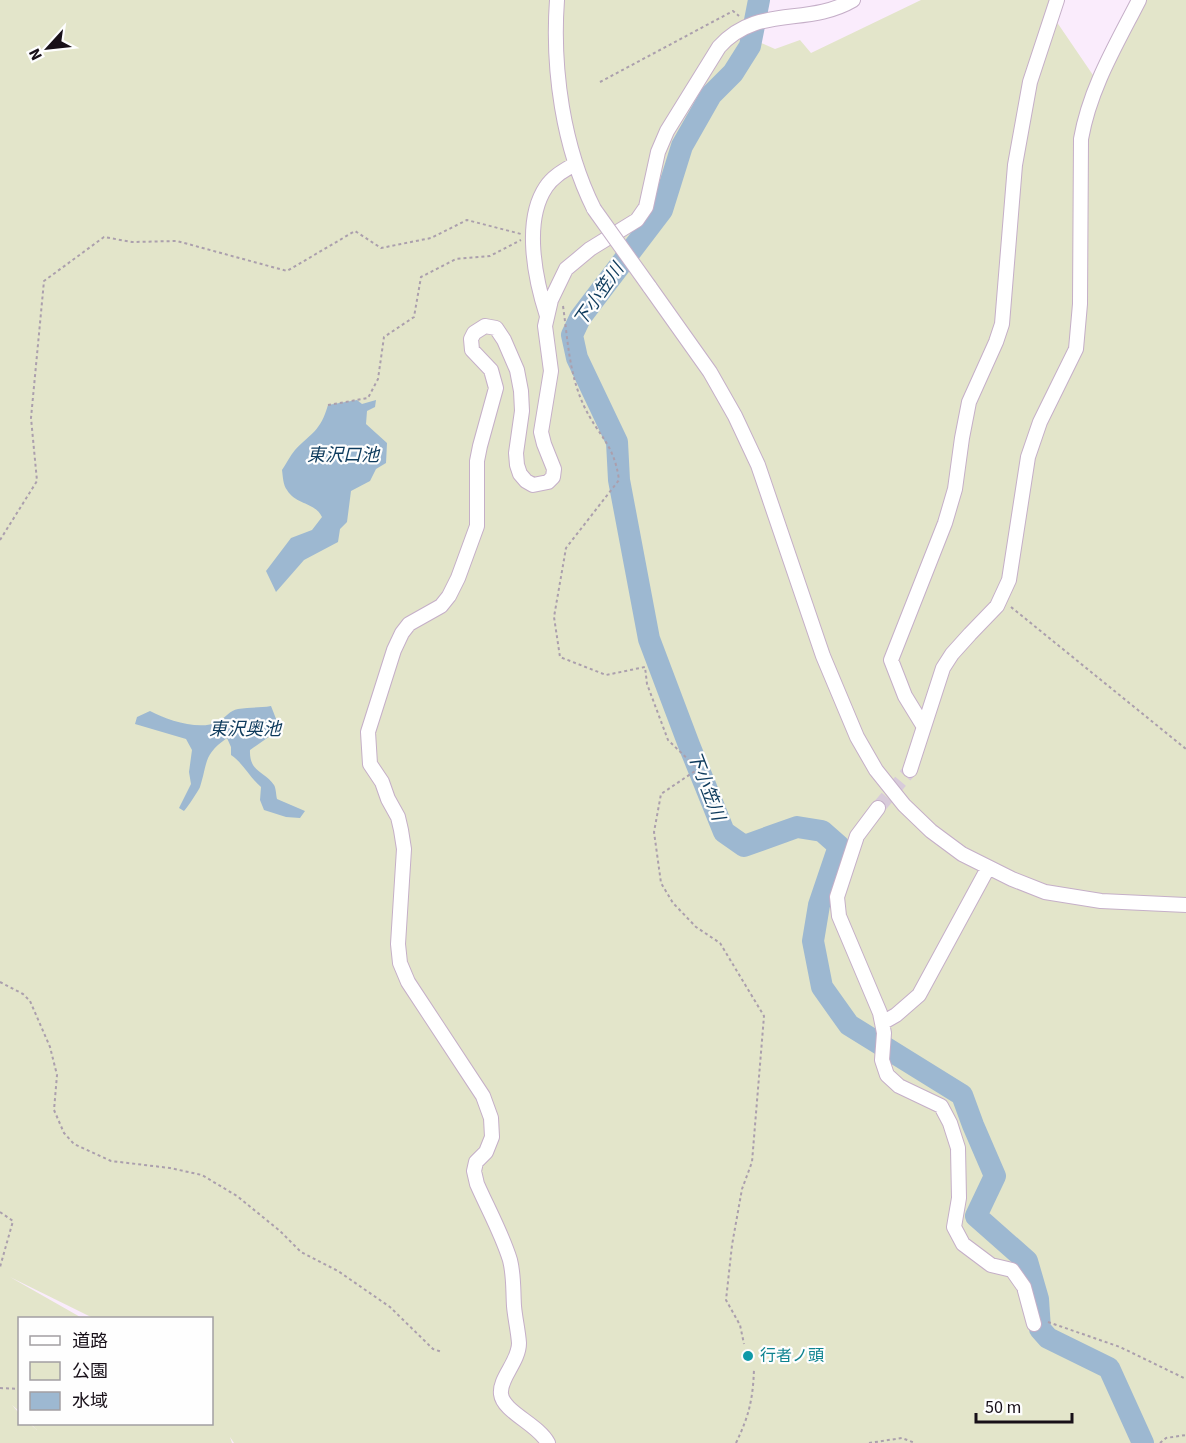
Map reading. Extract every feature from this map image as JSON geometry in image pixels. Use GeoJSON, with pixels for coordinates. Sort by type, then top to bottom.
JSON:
{"type":"FeatureCollection","features":[{"type":"Feature","properties":{"kind":"street"},"geometry":{"type":"LineString","coordinates":[[557,0],[562,107],[567,137],[580,182],[594,209],[710,372],[735,416],[758,465],[823,657],[857,737],[876,770],[904,805],[931,831],[962,854],[988,868],[1045,892],[1101,901],[1186,905]]}},
{"type":"Feature","properties":{"kind":"street"},"geometry":{"type":"LineString","coordinates":[[548,1443],[539,1430],[504,1403],[501,1394],[503,1382],[514,1363],[519,1344],[514,1307],[514,1277],[474,1171],[476,1162],[486,1152],[492,1137],[491,1118],[483,1096],[408,982],[400,963],[398,944],[404,849],[398,817],[388,800],[382,782],[370,764],[368,732],[394,650],[409,624],[441,606],[449,596],[463,567],[477,526],[477,461],[496,388],[491,370],[472,350],[471,339],[474,333],[485,326],[496,328],[511,353],[517,370],[522,411],[516,453],[520,474],[526,481],[533,484],[548,482],[553,477],[554,469],[541,432],[551,371],[545,326],[551,300],[566,269],[590,249],[637,220],[642,213],[646,207],[658,152],[667,131],[719,47],[729,35],[766,19],[830,11],[853,0]]}},
{"type":"Feature","properties":{"kind":"street"},"geometry":{"type":"LineString","coordinates":[[924,727],[905,696],[891,660],[945,523],[956,489],[969,402],[1002,324],[1015,165],[1030,82],[1057,0]]}},
{"type":"Feature","properties":{"kind":"street"},"geometry":{"type":"LineString","coordinates":[[910,770],[943,668],[952,654],[997,606],[1009,580],[1028,456],[1034,437],[1076,349],[1080,304],[1081,139],[1085,117],[1095,86],[1139,0]]}},
{"type":"Feature","properties":{"kind":"street"},"geometry":{"type":"LineString","coordinates":[[547,316],[540,294],[533,239],[534,213],[546,186],[555,176],[575,164]]}},
{"type":"Feature","properties":{"kind":"street"},"geometry":{"type":"LineString","coordinates":[[878,808],[857,836],[837,897],[838,916],[867,981],[882,1023],[884,1033],[882,1060],[887,1075],[899,1086],[941,1106],[950,1123],[958,1148],[959,1198],[954,1227],[963,1244],[991,1265],[1012,1270],[1024,1287],[1039,1323]]}},
{"type":"Feature","properties":{"kind":"street"},"geometry":{"type":"LineString","coordinates":[[882,1023],[896,1015],[919,995],[988,868]]}},
{"type":"Feature","properties":{"kind":"path"},"geometry":{"type":"LineString","coordinates":[[600,82],[733,11],[740,17],[743,27]]}},
{"type":"Feature","properties":{"kind":"path"},"geometry":{"type":"LineString","coordinates":[[0,540],[37,481],[31,418],[44,281],[104,237],[132,242],[177,242],[287,271],[355,231],[381,248],[432,238],[467,220],[529,236],[490,256],[456,259],[421,277],[414,317],[384,337],[378,379],[368,398],[328,405]]}},
{"type":"Feature","properties":{"kind":"path"},"geometry":{"type":"LineString","coordinates":[[563,303],[571,371],[585,407],[606,439],[616,460],[619,480],[566,548],[554,617],[560,657],[606,675],[645,667],[647,684],[668,740],[698,769],[661,794],[654,832],[661,883],[673,903],[688,919],[720,943],[764,1016],[752,1162],[742,1189],[732,1245],[726,1300],[740,1325],[744,1344]]}},
{"type":"Feature","properties":{"kind":"path"},"geometry":{"type":"LineString","coordinates":[[1001,598],[1186,749]]}},
{"type":"Feature","properties":{"kind":"path"},"geometry":{"type":"LineString","coordinates":[[0,982],[30,1000],[50,1047],[57,1075],[54,1110],[64,1133],[74,1144],[111,1161],[170,1168],[202,1175],[237,1196],[280,1231],[301,1252],[338,1271],[390,1307],[433,1349],[442,1352]]}},
{"type":"Feature","properties":{"kind":"path"},"geometry":{"type":"LineString","coordinates":[[0,1212],[13,1221],[0,1268]]}},
{"type":"Feature","properties":{"kind":"path"},"geometry":{"type":"LineString","coordinates":[[1039,1323],[1049,1322],[1120,1347],[1186,1379]]}},
{"type":"Feature","properties":{"kind":"path"},"geometry":{"type":"LineString","coordinates":[[735,1443],[744,1426],[753,1398],[754,1369]]}},
{"type":"Feature","properties":{"kind":"path"},"geometry":{"type":"LineString","coordinates":[[0,1388],[18,1389]]}},
{"type":"Feature","properties":{"kind":"path"},"geometry":{"type":"LineString","coordinates":[[1160,1443],[1166,1438],[1186,1435]]}},
{"type":"Feature","properties":{"kind":"path"},"geometry":{"type":"LineString","coordinates":[[869,1443],[902,1438],[915,1443]]}},
{"type":"Feature","properties":{"kind":"green space"},"geometry":{"type":"Polygon","coordinates":[[[0,0],[758,0],[752,39],[775,49],[800,40],[811,53],[921,0],[1055,0],[1050,12],[1097,81],[1129,34],[1147,0],[1186,0],[1186,1443],[234,1443],[230,1437],[232,1443],[0,1443],[0,0]]]}},
{"type":"Feature","properties":{"kind":"water","name":"東沢口池"},"geometry":{"type":"Polygon","coordinates":[[[357,400],[362,404],[376,400],[375,407],[367,411],[366,424],[387,443],[386,463],[376,469],[370,481],[351,491],[347,522],[340,529],[338,542],[304,560],[276,592],[266,571],[291,538],[312,530],[322,517],[315,509],[291,495],[285,486],[282,470],[295,450],[319,426],[328,405],[357,400]]]}},
{"type":"Feature","properties":{"kind":"water","name":"東沢奥池"},"geometry":{"type":"Polygon","coordinates":[[[271,706],[280,729],[250,750],[250,757],[255,767],[274,785],[277,799],[305,811],[300,818],[286,817],[264,810],[260,800],[261,787],[231,755],[231,747],[227,738],[210,754],[200,787],[190,803],[184,811],[179,808],[191,784],[189,772],[192,750],[186,739],[135,724],[137,717],[150,711],[174,721],[202,725],[218,722],[230,712],[242,708],[271,706]]]}},
{"type":"Feature","properties":{"kind":"waterway","name":"下小笠川"},"geometry":{"type":"LineString","coordinates":[[759,0],[750,46],[733,73],[711,95],[682,146],[662,210],[580,318],[572,335],[577,358],[617,442],[619,480],[649,639],[724,832],[744,846],[797,827],[822,831],[839,846],[819,905],[813,941],[822,987],[849,1025],[962,1095],[995,1176],[976,1216],[1027,1261],[1038,1299],[1040,1329],[1048,1338],[1109,1368],[1143,1443]]}},
{"type":"Feature","properties":{"kind":"tunnel"},"geometry":{"type":"LineString","coordinates":[[878,808],[910,770]]}},
{"type":"Feature","properties":{"kind":"place","name":"行者ノ頭"},"geometry":{"type":"Point","coordinates":[748,1356]}}]}
